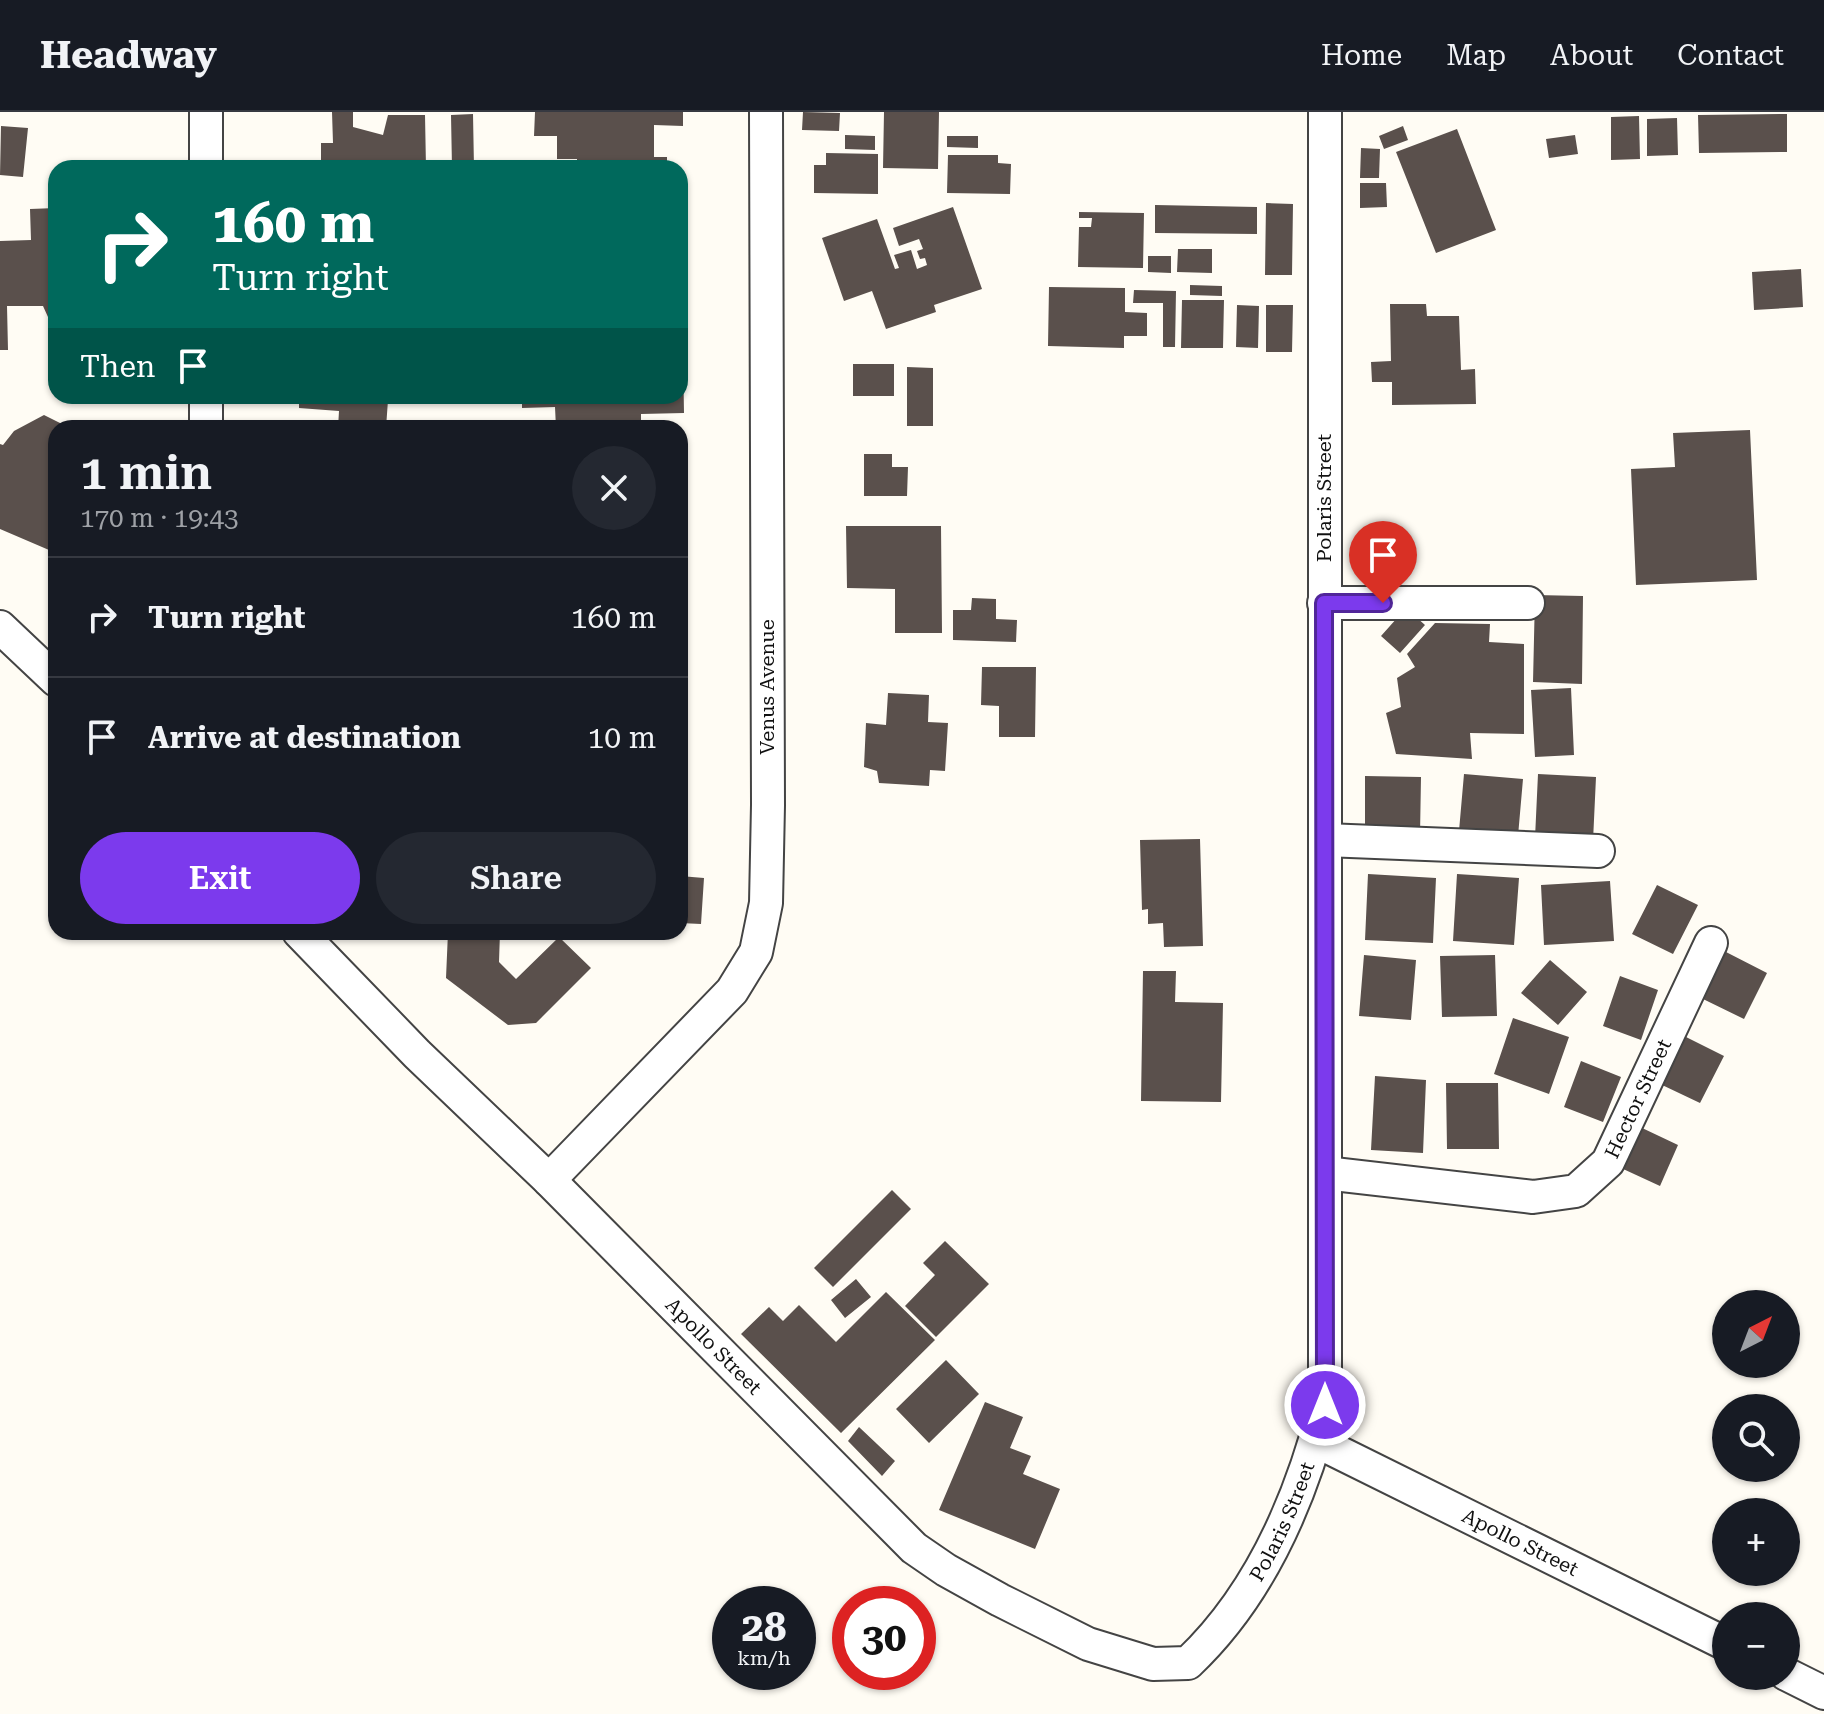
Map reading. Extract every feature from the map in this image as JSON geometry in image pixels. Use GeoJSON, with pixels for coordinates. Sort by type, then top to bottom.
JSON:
{"type":"FeatureCollection","features":[{"type":"Feature","properties":{"kind":"street"},"geometry":{"type":"LineString","coordinates":[[206,112],[206,160]]}},
{"type":"Feature","properties":{"kind":"street","name":"Venus Avenue"},"geometry":{"type":"LineString","coordinates":[[549,1180],[732,991],[756,952],[766,903],[766,112]]}},
{"type":"Feature","properties":{"kind":"street","name":"Polaris Street"},"geometry":{"type":"LineString","coordinates":[[1188,1663],[1216,1637],[1277,1538],[1312,1455],[1325,1405],[1325,112]]}},
{"type":"Feature","properties":{"kind":"street"},"geometry":{"type":"LineString","coordinates":[[1324,603],[1528,603]]}},
{"type":"Feature","properties":{"kind":"street"},"geometry":{"type":"LineString","coordinates":[[0,627],[48,672]]}},
{"type":"Feature","properties":{"kind":"street"},"geometry":{"type":"LineString","coordinates":[[1325,840],[1598,851]]}},
{"type":"Feature","properties":{"kind":"street","name":"Apollo Street"},"geometry":{"type":"LineString","coordinates":[[307,940],[417,1054],[549,1180],[914,1548],[1000,1600],[1088,1644],[1153,1664],[1188,1663]]}},
{"type":"Feature","properties":{"kind":"street","name":"Hector Street"},"geometry":{"type":"LineString","coordinates":[[1325,1173],[1533,1197],[1576,1191],[1608,1162],[1711,943]]}},
{"type":"Feature","properties":{"kind":"street","name":"Apollo Street"},"geometry":{"type":"LineString","coordinates":[[1316,1441],[1712,1637]]}},
{"type":"Feature","properties":{"kind":"street"},"geometry":{"type":"LineString","coordinates":[[1800,1681],[1824,1693]]}},
{"type":"Feature","properties":{"kind":"building"},"geometry":{"type":"Polygon","coordinates":[[[332,112],[353,112],[353,127],[383,135],[388,115],[425,115],[426,160],[321,160],[321,143],[333,143],[332,112]]]}},
{"type":"Feature","properties":{"kind":"building"},"geometry":{"type":"Polygon","coordinates":[[[535,112],[683,112],[683,126],[654,125],[654,157],[667,157],[667,160],[557,159],[557,136],[534,136],[535,112]]]}},
{"type":"Feature","properties":{"kind":"building"},"geometry":{"type":"Polygon","coordinates":[[[803,112],[840,113],[839,131],[802,130],[803,112]]]}},
{"type":"Feature","properties":{"kind":"building"},"geometry":{"type":"Polygon","coordinates":[[[884,112],[939,112],[938,169],[883,168],[884,112]]]}},
{"type":"Feature","properties":{"kind":"building"},"geometry":{"type":"Polygon","coordinates":[[[473,114],[474,160],[452,160],[451,115],[473,114]]]}},
{"type":"Feature","properties":{"kind":"building"},"geometry":{"type":"Polygon","coordinates":[[[1787,114],[1787,152],[1699,153],[1698,115],[1787,114]]]}},
{"type":"Feature","properties":{"kind":"building"},"geometry":{"type":"Polygon","coordinates":[[[1639,116],[1640,159],[1611,160],[1611,117],[1639,116]]]}},
{"type":"Feature","properties":{"kind":"building"},"geometry":{"type":"Polygon","coordinates":[[[1677,118],[1678,155],[1647,156],[1647,119],[1677,118]]]}},
{"type":"Feature","properties":{"kind":"building"},"geometry":{"type":"Polygon","coordinates":[[[1,126],[28,128],[23,177],[0,175],[1,126]]]}},
{"type":"Feature","properties":{"kind":"building"},"geometry":{"type":"Polygon","coordinates":[[[1403,126],[1408,140],[1384,149],[1379,136],[1403,126]]]}},
{"type":"Feature","properties":{"kind":"building"},"geometry":{"type":"Polygon","coordinates":[[[1457,129],[1496,230],[1436,253],[1396,152],[1457,129]]]}},
{"type":"Feature","properties":{"kind":"building"},"geometry":{"type":"Polygon","coordinates":[[[845,135],[875,136],[875,150],[845,149],[845,135]]]}},
{"type":"Feature","properties":{"kind":"building"},"geometry":{"type":"Polygon","coordinates":[[[1575,135],[1578,154],[1549,158],[1546,139],[1575,135]]]}},
{"type":"Feature","properties":{"kind":"building"},"geometry":{"type":"Polygon","coordinates":[[[947,136],[978,136],[978,148],[947,147],[947,136]]]}},
{"type":"Feature","properties":{"kind":"building"},"geometry":{"type":"Polygon","coordinates":[[[1361,148],[1380,149],[1379,178],[1360,178],[1361,148]]]}},
{"type":"Feature","properties":{"kind":"building"},"geometry":{"type":"Polygon","coordinates":[[[826,153],[878,154],[878,194],[814,193],[814,165],[826,165],[826,153]]]}},
{"type":"Feature","properties":{"kind":"building"},"geometry":{"type":"Polygon","coordinates":[[[948,155],[998,155],[998,163],[1011,164],[1010,194],[947,193],[948,155]]]}},
{"type":"Feature","properties":{"kind":"building"},"geometry":{"type":"Polygon","coordinates":[[[1360,183],[1386,183],[1387,207],[1360,208],[1360,183]]]}},
{"type":"Feature","properties":{"kind":"building"},"geometry":{"type":"Polygon","coordinates":[[[1266,203],[1293,204],[1292,275],[1265,275],[1266,203]]]}},
{"type":"Feature","properties":{"kind":"building"},"geometry":{"type":"Polygon","coordinates":[[[1155,205],[1257,207],[1257,234],[1155,233],[1155,205]]]}},
{"type":"Feature","properties":{"kind":"building"},"geometry":{"type":"Polygon","coordinates":[[[953,207],[982,289],[934,305],[936,312],[886,329],[872,291],[844,301],[822,238],[877,219],[895,269],[899,268],[894,255],[911,250],[917,269],[927,265],[925,258],[920,259],[917,251],[923,249],[919,239],[899,246],[893,228],[953,207]]]}},
{"type":"Feature","properties":{"kind":"building"},"geometry":{"type":"Polygon","coordinates":[[[48,208],[48,317],[43,306],[7,306],[8,350],[0,350],[0,241],[31,240],[30,209],[48,208]]]}},
{"type":"Feature","properties":{"kind":"building"},"geometry":{"type":"Polygon","coordinates":[[[1079,212],[1144,213],[1143,268],[1078,267],[1079,227],[1091,227],[1092,218],[1079,218],[1079,212]]]}},
{"type":"Feature","properties":{"kind":"building"},"geometry":{"type":"Polygon","coordinates":[[[1178,249],[1212,249],[1212,273],[1177,272],[1178,249]]]}},
{"type":"Feature","properties":{"kind":"building"},"geometry":{"type":"Polygon","coordinates":[[[1148,256],[1171,256],[1171,273],[1148,272],[1148,256]]]}},
{"type":"Feature","properties":{"kind":"building"},"geometry":{"type":"Polygon","coordinates":[[[1801,269],[1803,307],[1754,310],[1752,272],[1801,269]]]}},
{"type":"Feature","properties":{"kind":"building"},"geometry":{"type":"Polygon","coordinates":[[[1190,285],[1222,286],[1222,296],[1190,295],[1190,285]]]}},
{"type":"Feature","properties":{"kind":"building"},"geometry":{"type":"Polygon","coordinates":[[[1049,287],[1125,288],[1125,312],[1147,313],[1147,336],[1124,336],[1124,348],[1048,346],[1049,287]]]}},
{"type":"Feature","properties":{"kind":"building"},"geometry":{"type":"Polygon","coordinates":[[[1134,290],[1176,291],[1175,347],[1163,347],[1163,303],[1133,303],[1134,290]]]}},
{"type":"Feature","properties":{"kind":"building"},"geometry":{"type":"Polygon","coordinates":[[[1182,300],[1224,300],[1223,348],[1181,348],[1182,300]]]}},
{"type":"Feature","properties":{"kind":"building"},"geometry":{"type":"Polygon","coordinates":[[[1390,304],[1426,304],[1427,316],[1459,316],[1461,370],[1475,369],[1476,404],[1392,405],[1392,382],[1372,382],[1371,362],[1391,361],[1390,304]]]}},
{"type":"Feature","properties":{"kind":"building"},"geometry":{"type":"Polygon","coordinates":[[[1237,305],[1259,306],[1258,348],[1236,347],[1237,305]]]}},
{"type":"Feature","properties":{"kind":"building"},"geometry":{"type":"Polygon","coordinates":[[[1266,305],[1293,305],[1292,352],[1266,352],[1266,305]]]}},
{"type":"Feature","properties":{"kind":"building"},"geometry":{"type":"Polygon","coordinates":[[[853,364],[894,364],[894,396],[853,396],[853,364]]]}},
{"type":"Feature","properties":{"kind":"building"},"geometry":{"type":"Polygon","coordinates":[[[907,367],[933,368],[933,426],[907,426],[907,367]]]}},
{"type":"Feature","properties":{"kind":"building"},"geometry":{"type":"Polygon","coordinates":[[[299,404],[388,404],[387,420],[338,420],[339,411],[299,408],[299,404]]]}},
{"type":"Feature","properties":{"kind":"building"},"geometry":{"type":"Polygon","coordinates":[[[522,404],[684,404],[684,413],[641,414],[641,420],[556,420],[555,407],[522,408],[522,404]]]}},
{"type":"Feature","properties":{"kind":"building"},"geometry":{"type":"Polygon","coordinates":[[[44,415],[54,420],[48,420],[48,550],[0,529],[0,444],[3,445],[14,431],[44,415]]]}},
{"type":"Feature","properties":{"kind":"building"},"geometry":{"type":"Polygon","coordinates":[[[1750,430],[1757,580],[1636,585],[1631,469],[1675,467],[1673,433],[1750,430]]]}},
{"type":"Feature","properties":{"kind":"building"},"geometry":{"type":"Polygon","coordinates":[[[864,454],[892,454],[892,467],[908,467],[907,496],[864,496],[864,454]]]}},
{"type":"Feature","properties":{"kind":"building"},"geometry":{"type":"Polygon","coordinates":[[[846,526],[941,526],[942,633],[895,633],[895,589],[847,588],[846,526]]]}},
{"type":"Feature","properties":{"kind":"building"},"geometry":{"type":"Polygon","coordinates":[[[1535,595],[1583,596],[1582,684],[1533,682],[1535,595]]]}},
{"type":"Feature","properties":{"kind":"building"},"geometry":{"type":"Polygon","coordinates":[[[972,598],[996,599],[996,619],[1017,620],[1016,642],[953,640],[953,610],[971,610],[972,598]]]}},
{"type":"Feature","properties":{"kind":"building"},"geometry":{"type":"Polygon","coordinates":[[[1406,608],[1425,625],[1400,653],[1381,636],[1406,608]]]}},
{"type":"Feature","properties":{"kind":"building"},"geometry":{"type":"Polygon","coordinates":[[[1435,623],[1490,624],[1489,642],[1524,644],[1524,734],[1470,733],[1472,759],[1396,754],[1386,713],[1401,707],[1397,678],[1415,667],[1407,654],[1435,623]]]}},
{"type":"Feature","properties":{"kind":"building"},"geometry":{"type":"Polygon","coordinates":[[[982,667],[1036,667],[1035,737],[999,737],[999,706],[981,705],[982,667]]]}},
{"type":"Feature","properties":{"kind":"building"},"geometry":{"type":"Polygon","coordinates":[[[1571,688],[1574,755],[1535,757],[1531,690],[1571,688]]]}},
{"type":"Feature","properties":{"kind":"building"},"geometry":{"type":"Polygon","coordinates":[[[888,693],[929,695],[928,722],[948,723],[945,771],[930,770],[929,786],[879,783],[877,771],[864,767],[866,723],[886,725],[888,693]]]}},
{"type":"Feature","properties":{"kind":"building"},"geometry":{"type":"Polygon","coordinates":[[[1464,774],[1523,779],[1518,836],[1459,831],[1464,774]]]}},
{"type":"Feature","properties":{"kind":"building"},"geometry":{"type":"Polygon","coordinates":[[[1538,774],[1596,777],[1593,841],[1535,838],[1538,774]]]}},
{"type":"Feature","properties":{"kind":"building"},"geometry":{"type":"Polygon","coordinates":[[[1365,776],[1421,777],[1420,835],[1365,834],[1365,776]]]}},
{"type":"Feature","properties":{"kind":"building"},"geometry":{"type":"Polygon","coordinates":[[[1200,839],[1203,946],[1164,947],[1163,923],[1148,924],[1148,909],[1142,910],[1140,840],[1200,839]]]}},
{"type":"Feature","properties":{"kind":"building"},"geometry":{"type":"Polygon","coordinates":[[[1368,874],[1436,878],[1433,943],[1365,940],[1368,874]]]}},
{"type":"Feature","properties":{"kind":"building"},"geometry":{"type":"Polygon","coordinates":[[[1457,874],[1519,878],[1514,945],[1453,941],[1457,874]]]}},
{"type":"Feature","properties":{"kind":"building"},"geometry":{"type":"Polygon","coordinates":[[[688,877],[704,878],[701,924],[688,923],[688,877]]]}},
{"type":"Feature","properties":{"kind":"building"},"geometry":{"type":"Polygon","coordinates":[[[1610,881],[1614,941],[1544,945],[1541,885],[1610,881]]]}},
{"type":"Feature","properties":{"kind":"building"},"geometry":{"type":"Polygon","coordinates":[[[1657,885],[1698,905],[1673,954],[1632,934],[1657,885]]]}},
{"type":"Feature","properties":{"kind":"building"},"geometry":{"type":"Polygon","coordinates":[[[448,940],[500,940],[499,962],[516,979],[556,940],[562,940],[591,968],[536,1023],[508,1025],[446,978],[448,940]]]}},
{"type":"Feature","properties":{"kind":"building"},"geometry":{"type":"Polygon","coordinates":[[[1726,952],[1767,973],[1744,1019],[1703,999],[1726,952]]]}},
{"type":"Feature","properties":{"kind":"building"},"geometry":{"type":"Polygon","coordinates":[[[1364,955],[1416,960],[1411,1020],[1359,1016],[1364,955]]]}},
{"type":"Feature","properties":{"kind":"building"},"geometry":{"type":"Polygon","coordinates":[[[1495,955],[1497,1016],[1442,1017],[1440,956],[1495,955]]]}},
{"type":"Feature","properties":{"kind":"building"},"geometry":{"type":"Polygon","coordinates":[[[1550,960],[1587,992],[1558,1025],[1521,993],[1550,960]]]}},
{"type":"Feature","properties":{"kind":"building"},"geometry":{"type":"Polygon","coordinates":[[[1143,971],[1176,971],[1175,1002],[1223,1003],[1221,1102],[1141,1101],[1143,971]]]}},
{"type":"Feature","properties":{"kind":"building"},"geometry":{"type":"Polygon","coordinates":[[[1620,976],[1658,990],[1641,1040],[1603,1026],[1620,976]]]}},
{"type":"Feature","properties":{"kind":"building"},"geometry":{"type":"Polygon","coordinates":[[[1513,1018],[1569,1037],[1549,1094],[1494,1074],[1513,1018]]]}},
{"type":"Feature","properties":{"kind":"building"},"geometry":{"type":"Polygon","coordinates":[[[1684,1036],[1724,1056],[1700,1103],[1660,1084],[1684,1036]]]}},
{"type":"Feature","properties":{"kind":"building"},"geometry":{"type":"Polygon","coordinates":[[[1581,1061],[1621,1077],[1603,1122],[1564,1107],[1581,1061]]]}},
{"type":"Feature","properties":{"kind":"building"},"geometry":{"type":"Polygon","coordinates":[[[1375,1076],[1426,1080],[1423,1153],[1371,1150],[1375,1076]]]}},
{"type":"Feature","properties":{"kind":"building"},"geometry":{"type":"Polygon","coordinates":[[[1446,1083],[1498,1083],[1499,1149],[1447,1149],[1446,1083]]]}},
{"type":"Feature","properties":{"kind":"building"},"geometry":{"type":"Polygon","coordinates":[[[1640,1127],[1678,1145],[1660,1186],[1621,1168],[1640,1127]]]}},
{"type":"Feature","properties":{"kind":"building"},"geometry":{"type":"Polygon","coordinates":[[[892,1190],[911,1209],[833,1287],[814,1268],[892,1190]]]}},
{"type":"Feature","properties":{"kind":"building"},"geometry":{"type":"Polygon","coordinates":[[[945,1241],[989,1284],[936,1337],[905,1306],[935,1275],[923,1263],[945,1241]]]}},
{"type":"Feature","properties":{"kind":"building"},"geometry":{"type":"Polygon","coordinates":[[[856,1279],[871,1297],[845,1318],[831,1300],[856,1279]]]}},
{"type":"Feature","properties":{"kind":"building"},"geometry":{"type":"Polygon","coordinates":[[[886,1292],[935,1340],[841,1433],[741,1334],[769,1307],[783,1321],[799,1305],[836,1342],[886,1292]]]}},
{"type":"Feature","properties":{"kind":"building"},"geometry":{"type":"Polygon","coordinates":[[[946,1360],[979,1394],[929,1443],[896,1409],[946,1360]]]}},
{"type":"Feature","properties":{"kind":"building"},"geometry":{"type":"Polygon","coordinates":[[[985,1402],[1023,1417],[1010,1448],[1031,1456],[1023,1474],[1060,1489],[1035,1549],[939,1510],[985,1402]]]}},
{"type":"Feature","properties":{"kind":"building"},"geometry":{"type":"Polygon","coordinates":[[[859,1427],[895,1461],[882,1476],[848,1441],[859,1427]]]}},
{"type":"Feature","properties":{"kind":"route"},"geometry":{"type":"LineString","coordinates":[[1325,1405],[1324,603],[1383,603]]}}]}
